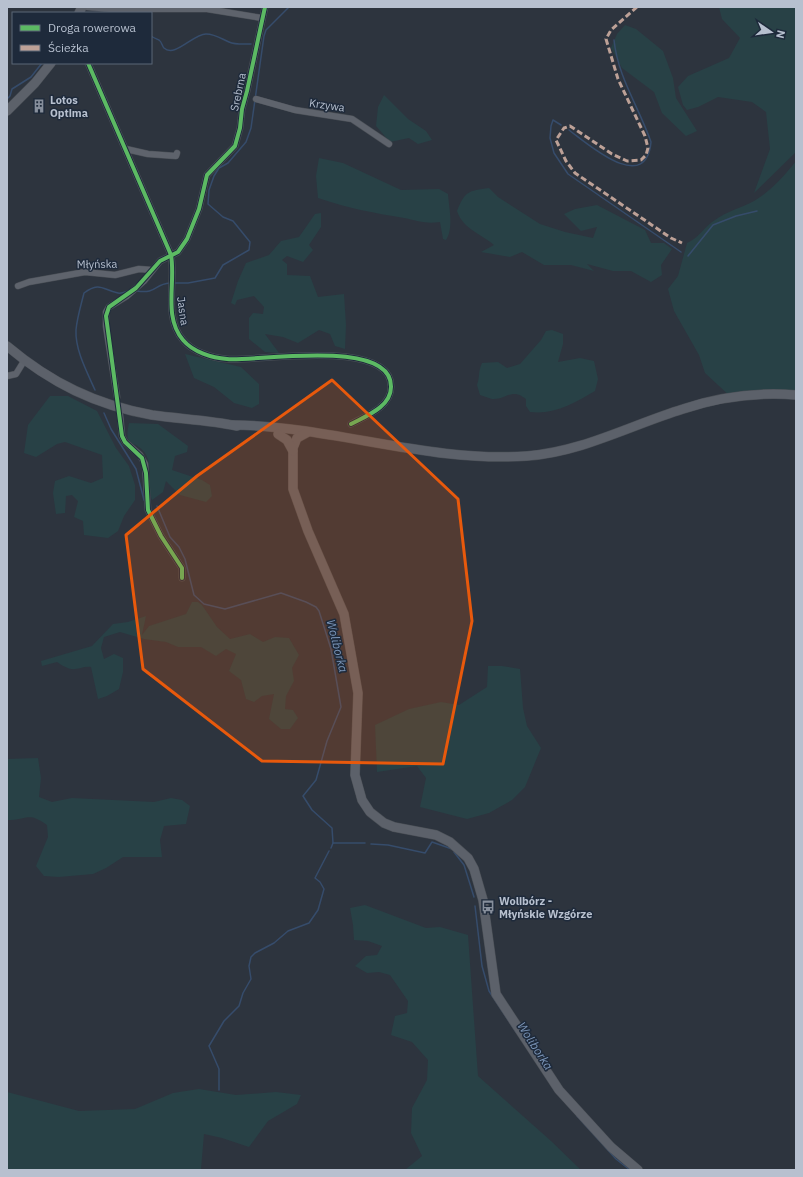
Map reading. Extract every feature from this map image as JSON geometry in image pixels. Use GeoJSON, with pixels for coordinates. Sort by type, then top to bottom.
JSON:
{"type":"FeatureCollection","features":[{"type":"Feature","properties":{"kind":"main road"},"geometry":{"type":"LineString","coordinates":[[7,111],[36,83],[50,64]]}},
{"type":"Feature","properties":{"kind":"main road"},"geometry":{"type":"LineString","coordinates":[[7,346],[24,361],[51,380],[84,396],[112,406],[154,415],[233,425],[290,430],[304,437]]}},
{"type":"Feature","properties":{"kind":"main road"},"geometry":{"type":"LineString","coordinates":[[233,425],[278,434],[353,443],[386,445],[474,456],[512,457],[548,453],[590,443],[682,409],[709,402],[750,395],[796,395]]}},
{"type":"Feature","properties":{"kind":"main road"},"geometry":{"type":"LineString","coordinates":[[278,434],[287,440],[293,451]]}},
{"type":"Feature","properties":{"kind":"main road"},"geometry":{"type":"LineString","coordinates":[[304,437],[295,441],[293,451],[294,489],[299,510],[344,614],[358,693],[355,776],[357,787],[364,805],[372,814],[384,823],[394,827],[436,835],[450,842],[468,858],[474,869],[483,900],[496,994],[559,1090],[611,1147],[638,1170]]}},
{"type":"Feature","properties":{"kind":"main road"},"geometry":{"type":"LineString","coordinates":[[293,471],[304,437]]}},
{"type":"Feature","properties":{"kind":"street"},"geometry":{"type":"LineString","coordinates":[[87,7],[110,9],[207,9],[262,18]]}},
{"type":"Feature","properties":{"kind":"street","name":"Srebrna"},"geometry":{"type":"LineString","coordinates":[[172,255],[181,249],[195,223],[207,175],[217,163],[230,152],[238,138],[243,102],[249,84],[265,7]]}},
{"type":"Feature","properties":{"kind":"street","name":"Jasna"},"geometry":{"type":"LineString","coordinates":[[88,64],[172,255],[172,314],[178,332],[183,341],[200,352],[225,359],[236,360],[295,355],[325,355],[355,359],[382,369],[391,382],[391,391],[388,398],[377,410],[351,424]]}},
{"type":"Feature","properties":{"kind":"street","name":"Krzywa"},"geometry":{"type":"LineString","coordinates":[[256,99],[295,110],[352,118],[389,144]]}},
{"type":"Feature","properties":{"kind":"street"},"geometry":{"type":"LineString","coordinates":[[126,149],[176,156],[177,153]]}},
{"type":"Feature","properties":{"kind":"street"},"geometry":{"type":"LineString","coordinates":[[117,397],[106,316],[109,307],[136,288],[160,261],[172,255]]}},
{"type":"Feature","properties":{"kind":"street","name":"Młyńska"},"geometry":{"type":"LineString","coordinates":[[18,286],[29,282],[85,272],[115,275],[139,268],[152,270]]}},
{"type":"Feature","properties":{"kind":"street"},"geometry":{"type":"LineString","coordinates":[[7,376],[16,374],[24,361]]}},
{"type":"Feature","properties":{"kind":"street"},"geometry":{"type":"LineString","coordinates":[[120,416],[122,436],[125,442],[140,455],[145,464],[148,510],[161,536],[182,568],[182,578]]}},
{"type":"Feature","properties":{"kind":"highlighted area"},"geometry":{"type":"Polygon","coordinates":[[[332,380],[458,499],[472,621],[443,764],[262,761],[143,669],[126,535],[197,476],[332,380]]]}},
{"type":"Feature","properties":{"kind":"green space"},"geometry":{"type":"Polygon","coordinates":[[[719,7],[796,7],[796,152],[754,193],[770,149],[766,112],[752,102],[718,97],[698,107],[687,110],[683,105],[678,87],[688,76],[729,58],[740,38],[722,19],[719,7]]]}},
{"type":"Feature","properties":{"kind":"green space"},"geometry":{"type":"Polygon","coordinates":[[[625,25],[636,29],[663,51],[673,78],[676,98],[697,131],[686,136],[662,113],[654,92],[622,68],[611,48],[617,34],[625,25]]]}},
{"type":"Feature","properties":{"kind":"green space"},"geometry":{"type":"Polygon","coordinates":[[[384,95],[408,119],[426,131],[432,140],[418,144],[409,138],[390,142],[376,126],[378,107],[384,95]]]}},
{"type":"Feature","properties":{"kind":"green space"},"geometry":{"type":"Polygon","coordinates":[[[319,158],[343,163],[401,190],[439,189],[448,194],[450,230],[446,240],[443,239],[440,222],[422,222],[371,212],[318,198],[316,176],[319,158]]]}},
{"type":"Feature","properties":{"kind":"green space"},"geometry":{"type":"Polygon","coordinates":[[[796,161],[796,395],[731,397],[705,373],[699,355],[674,311],[668,289],[678,276],[687,243],[695,239],[711,223],[720,217],[754,201],[766,193],[796,161]]]}},
{"type":"Feature","properties":{"kind":"green space"},"geometry":{"type":"Polygon","coordinates":[[[489,188],[498,197],[540,224],[565,232],[593,238],[597,227],[581,231],[564,214],[575,209],[597,205],[645,230],[651,243],[664,243],[672,249],[661,265],[662,275],[651,282],[631,271],[613,271],[587,264],[594,271],[571,265],[544,265],[522,252],[510,257],[481,252],[494,245],[468,227],[463,222],[457,211],[462,199],[468,193],[489,188]]]}},
{"type":"Feature","properties":{"kind":"green space"},"geometry":{"type":"Polygon","coordinates":[[[321,213],[321,227],[309,245],[313,250],[303,262],[287,256],[282,260],[287,264],[287,275],[310,276],[318,297],[344,294],[346,325],[345,349],[335,346],[330,334],[319,330],[298,343],[283,337],[265,334],[279,353],[265,352],[249,339],[249,318],[253,313],[263,314],[264,307],[254,296],[237,300],[235,305],[231,303],[238,281],[246,263],[269,255],[281,241],[299,237],[315,214],[321,213]]]}},
{"type":"Feature","properties":{"kind":"green space"},"geometry":{"type":"Polygon","coordinates":[[[552,330],[563,334],[563,344],[558,362],[580,358],[594,361],[598,379],[595,391],[580,400],[548,412],[530,412],[526,406],[526,399],[516,394],[497,399],[480,395],[477,385],[482,363],[498,362],[507,368],[520,364],[541,340],[546,331],[552,330]]]}},
{"type":"Feature","properties":{"kind":"green space"},"geometry":{"type":"Polygon","coordinates":[[[185,354],[241,367],[259,384],[259,404],[252,408],[234,403],[214,387],[194,378],[185,354]]]}},
{"type":"Feature","properties":{"kind":"green space"},"geometry":{"type":"Polygon","coordinates":[[[50,396],[68,396],[97,411],[116,448],[129,466],[135,485],[135,500],[124,516],[118,531],[108,538],[84,535],[83,521],[74,517],[78,501],[72,495],[66,496],[65,513],[56,514],[53,493],[55,481],[69,476],[91,483],[103,478],[102,455],[65,442],[57,444],[36,457],[24,453],[28,425],[50,396]]]}},
{"type":"Feature","properties":{"kind":"green space"},"geometry":{"type":"Polygon","coordinates":[[[129,423],[158,424],[188,446],[187,452],[175,456],[172,470],[202,480],[210,485],[212,496],[206,502],[180,495],[166,481],[163,492],[152,500],[150,494],[150,471],[148,459],[141,449],[129,440],[129,423]]]}},
{"type":"Feature","properties":{"kind":"green space"},"geometry":{"type":"Polygon","coordinates":[[[192,602],[198,602],[202,605],[217,627],[230,639],[250,634],[263,642],[275,637],[289,638],[299,655],[292,668],[294,681],[286,696],[285,709],[293,710],[298,718],[290,729],[281,729],[269,719],[274,694],[262,696],[254,702],[246,699],[241,680],[229,671],[236,654],[226,649],[216,656],[201,647],[178,647],[166,642],[144,639],[120,632],[104,637],[101,648],[104,659],[114,654],[123,658],[123,672],[119,689],[98,699],[91,667],[70,669],[57,662],[42,666],[41,661],[92,646],[113,624],[128,622],[146,616],[142,635],[149,626],[186,614],[192,602]]]}},
{"type":"Feature","properties":{"kind":"green space"},"geometry":{"type":"Polygon","coordinates":[[[488,666],[502,666],[520,669],[523,708],[527,726],[541,748],[525,787],[512,800],[489,813],[467,819],[420,807],[426,778],[417,766],[377,772],[375,725],[409,709],[441,702],[459,705],[487,687],[488,666]]]}},
{"type":"Feature","properties":{"kind":"green space"},"geometry":{"type":"Polygon","coordinates":[[[38,758],[41,778],[39,797],[52,802],[72,798],[154,802],[171,798],[182,800],[190,806],[186,824],[164,826],[160,840],[162,857],[123,857],[93,874],[59,877],[44,876],[36,866],[48,837],[47,825],[36,818],[31,817],[7,820],[7,759],[38,758]]]}},
{"type":"Feature","properties":{"kind":"green space"},"geometry":{"type":"Polygon","coordinates":[[[365,905],[426,928],[440,927],[468,935],[478,1076],[581,1170],[405,1170],[422,1156],[411,1133],[412,1108],[427,1080],[428,1060],[412,1042],[391,1035],[395,1016],[407,1013],[408,1001],[390,975],[379,972],[367,973],[355,966],[366,956],[377,955],[382,946],[368,941],[354,940],[350,908],[365,905]]]}},
{"type":"Feature","properties":{"kind":"green space"},"geometry":{"type":"Polygon","coordinates":[[[199,1089],[236,1095],[276,1092],[301,1095],[297,1104],[268,1121],[249,1147],[204,1134],[201,1169],[7,1170],[7,1092],[79,1111],[135,1109],[173,1093],[199,1089]]]}},
{"type":"Feature","properties":{"kind":"waterway","name":"Woliborka"},"geometry":{"type":"LineString","coordinates":[[174,283],[188,283],[215,278],[223,265],[249,250],[250,242],[233,221],[223,217],[208,204],[209,190],[214,176],[219,168],[228,163],[246,142],[251,128],[264,36],[266,30],[289,7]]}},
{"type":"Feature","properties":{"kind":"waterway"},"geometry":{"type":"LineString","coordinates":[[152,36],[159,40],[164,48],[168,50],[179,48],[201,35],[206,34],[234,44],[251,44]]}},
{"type":"Feature","properties":{"kind":"waterway"},"geometry":{"type":"LineString","coordinates":[[569,130],[590,146],[616,162],[628,165],[639,165],[647,157],[651,142],[624,80],[616,54],[614,40]]}},
{"type":"Feature","properties":{"kind":"waterway"},"geometry":{"type":"LineString","coordinates":[[7,99],[10,96],[12,89],[31,77],[41,64]]}},
{"type":"Feature","properties":{"kind":"waterway"},"geometry":{"type":"LineString","coordinates":[[561,125],[553,120],[550,138],[554,153],[568,174],[681,252]]}},
{"type":"Feature","properties":{"kind":"waterway"},"geometry":{"type":"LineString","coordinates":[[688,256],[713,225],[736,216],[757,211]]}},
{"type":"Feature","properties":{"kind":"waterway","name":"Woliborka"},"geometry":{"type":"LineString","coordinates":[[137,291],[144,292],[170,283]]}},
{"type":"Feature","properties":{"kind":"waterway","name":"Woliborka"},"geometry":{"type":"LineString","coordinates":[[95,390],[79,353],[76,338],[77,321],[84,293],[89,289],[98,287],[120,293],[131,290]]}},
{"type":"Feature","properties":{"kind":"waterway","name":"Woliborka"},"geometry":{"type":"LineString","coordinates":[[104,413],[111,429],[136,469],[144,500]]}},
{"type":"Feature","properties":{"kind":"waterway","name":"Woliborka"},"geometry":{"type":"LineString","coordinates":[[157,506],[170,537],[179,547],[185,559],[194,595],[204,604],[225,609],[281,593],[306,602],[316,607],[319,611],[331,649],[341,707],[327,741],[316,780],[303,796],[312,810],[332,828],[333,843]]}},
{"type":"Feature","properties":{"kind":"waterway","name":"Woliborka"},"geometry":{"type":"LineString","coordinates":[[371,844],[388,845],[425,853],[432,842],[452,849]]}},
{"type":"Feature","properties":{"kind":"waterway","name":"Woliborka"},"geometry":{"type":"LineString","coordinates":[[333,843],[365,843]]}},
{"type":"Feature","properties":{"kind":"waterway","name":"Woliborka"},"geometry":{"type":"LineString","coordinates":[[331,848],[333,843]]}},
{"type":"Feature","properties":{"kind":"waterway"},"geometry":{"type":"LineString","coordinates":[[219,1090],[219,1069],[209,1046],[224,1021],[239,1006],[243,993],[251,979],[249,966],[251,957],[255,953],[274,943],[288,931],[309,923],[318,910],[324,889],[320,882],[315,878],[329,851]]}},
{"type":"Feature","properties":{"kind":"waterway","name":"Woliborka"},"geometry":{"type":"LineString","coordinates":[[454,852],[464,865],[474,897]]}},
{"type":"Feature","properties":{"kind":"waterway","name":"Woliborka"},"geometry":{"type":"LineString","coordinates":[[475,906],[482,966],[489,991],[516,1032]]}},
{"type":"Feature","properties":{"kind":"waterway","name":"Woliborka"},"geometry":{"type":"LineString","coordinates":[[577,1116],[616,1159],[630,1170]]}},
{"type":"Feature","properties":{"kind":"marked path"},"geometry":{"type":"LineString","coordinates":[[637,7],[611,30],[606,39],[618,79],[645,136],[648,148],[646,155],[641,160],[627,161],[612,154],[570,126],[564,128],[556,140],[566,161],[575,173],[671,238],[682,243]]}},
{"type":"Feature","properties":{"kind":"cycle path"},"geometry":{"type":"LineString","coordinates":[[182,578],[182,568],[161,536],[148,510],[146,473],[142,458],[125,442],[122,436],[106,316],[109,307],[136,288],[160,261],[178,252],[187,239],[199,209],[207,175],[235,146],[265,7]]}},
{"type":"Feature","properties":{"kind":"cycle path"},"geometry":{"type":"LineString","coordinates":[[88,64],[171,255],[171,299],[173,321],[183,340],[197,351],[209,356],[227,359],[320,355],[347,357],[370,362],[385,372],[391,387],[390,394],[387,400],[377,410],[351,424]]}},
{"type":"Feature","properties":{"kind":"place","name":"Lotos Optima"},"geometry":{"type":"Point","coordinates":[39,106]}},
{"type":"Feature","properties":{"kind":"place","name":"Wolibórz - Młyńskie Wzgórze"},"geometry":{"type":"Point","coordinates":[488,907]}}]}
